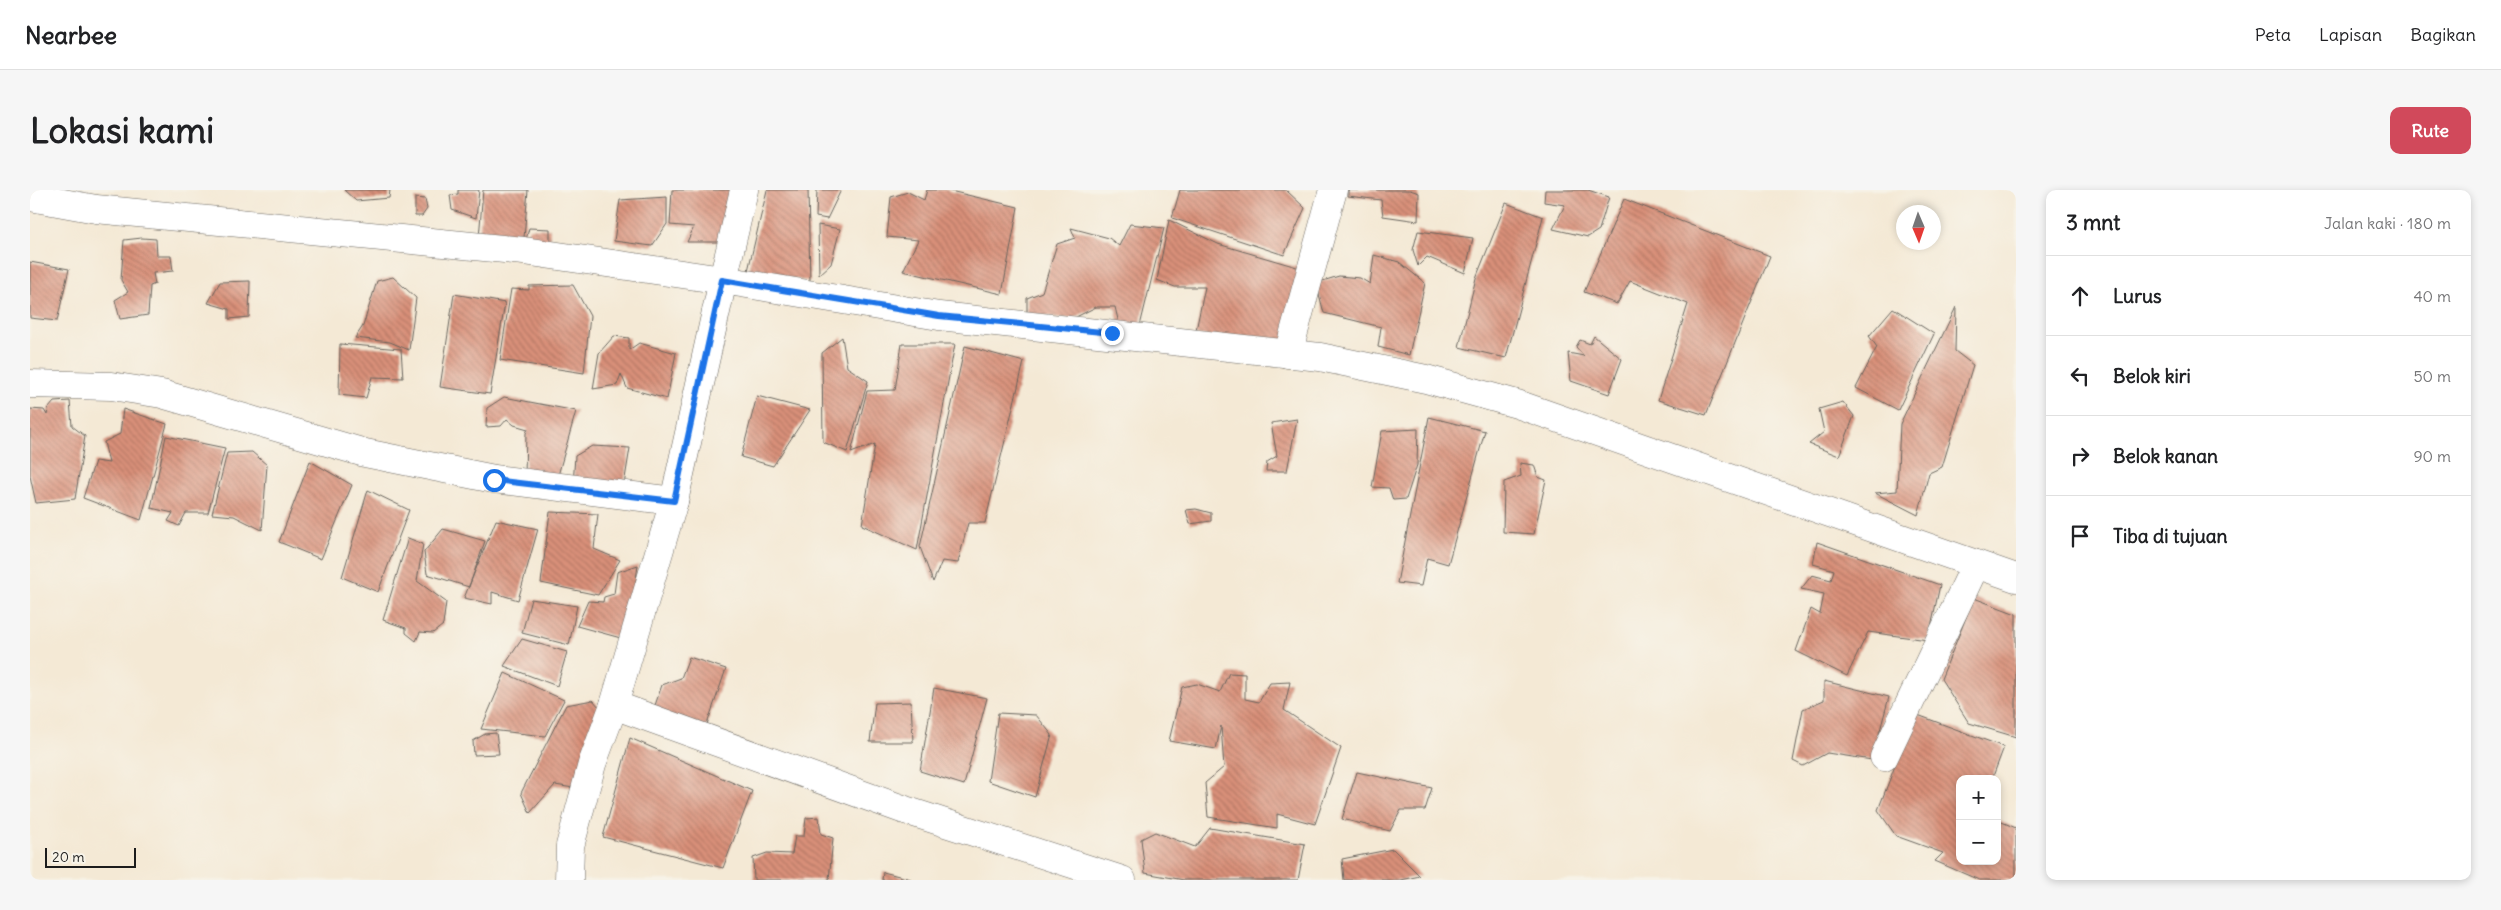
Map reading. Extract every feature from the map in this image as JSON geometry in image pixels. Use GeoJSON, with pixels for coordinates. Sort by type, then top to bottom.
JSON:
{"type":"FeatureCollection","features":[{"type":"Feature","properties":{"kind":"street"},"geometry":{"type":"LineString","coordinates":[[569,880],[570,846],[592,764],[614,705],[674,501],[722,280],[744,190]]}},
{"type":"Feature","properties":{"kind":"street"},"geometry":{"type":"LineString","coordinates":[[1288,354],[1333,190]]}},
{"type":"Feature","properties":{"kind":"street"},"geometry":{"type":"LineString","coordinates":[[30,197],[98,199],[524,251],[722,280],[939,316],[1320,358],[1426,379],[1517,404],[2016,578]]}},
{"type":"Feature","properties":{"kind":"street"},"geometry":{"type":"LineString","coordinates":[[30,384],[111,386],[162,394],[383,456],[494,480],[674,501]]}},
{"type":"Feature","properties":{"kind":"street"},"geometry":{"type":"LineString","coordinates":[[1884,758],[1976,564]]}},
{"type":"Feature","properties":{"kind":"street"},"geometry":{"type":"LineString","coordinates":[[614,705],[905,810],[1122,880]]}},
{"type":"Feature","properties":{"kind":"building"},"geometry":{"type":"Polygon","coordinates":[[[344,190],[390,190],[389,198],[356,201],[344,190]]]}},
{"type":"Feature","properties":{"kind":"building"},"geometry":{"type":"Polygon","coordinates":[[[458,190],[479,190],[476,218],[452,210],[450,195],[458,194],[458,190]]]}},
{"type":"Feature","properties":{"kind":"building"},"geometry":{"type":"Polygon","coordinates":[[[483,190],[528,190],[524,238],[479,238],[483,190]]]}},
{"type":"Feature","properties":{"kind":"building"},"geometry":{"type":"Polygon","coordinates":[[[672,190],[742,190],[732,242],[687,242],[694,227],[670,225],[672,190]]]}},
{"type":"Feature","properties":{"kind":"building"},"geometry":{"type":"Polygon","coordinates":[[[767,190],[808,190],[810,281],[747,275],[767,190]]]}},
{"type":"Feature","properties":{"kind":"building"},"geometry":{"type":"Polygon","coordinates":[[[817,190],[841,190],[827,219],[816,217],[817,190]]]}},
{"type":"Feature","properties":{"kind":"building"},"geometry":{"type":"Polygon","coordinates":[[[927,190],[946,190],[1018,207],[1002,294],[903,271],[918,240],[887,237],[891,197],[908,192],[924,200],[927,190]]]}},
{"type":"Feature","properties":{"kind":"building"},"geometry":{"type":"Polygon","coordinates":[[[1180,190],[1286,190],[1305,208],[1284,255],[1172,218],[1180,190]]]}},
{"type":"Feature","properties":{"kind":"building"},"geometry":{"type":"Polygon","coordinates":[[[1348,190],[1410,190],[1419,193],[1418,221],[1383,216],[1381,200],[1348,196],[1348,190]]]}},
{"type":"Feature","properties":{"kind":"building"},"geometry":{"type":"Polygon","coordinates":[[[1545,190],[1588,190],[1609,197],[1599,230],[1588,237],[1553,229],[1565,205],[1544,202],[1545,190]]]}},
{"type":"Feature","properties":{"kind":"building"},"geometry":{"type":"Polygon","coordinates":[[[667,197],[667,224],[652,246],[614,241],[620,200],[667,197]]]}},
{"type":"Feature","properties":{"kind":"building"},"geometry":{"type":"Polygon","coordinates":[[[415,198],[425,199],[427,209],[422,216],[415,216],[415,198]]]}},
{"type":"Feature","properties":{"kind":"building"},"geometry":{"type":"Polygon","coordinates":[[[1624,199],[1770,256],[1706,415],[1658,400],[1688,304],[1630,281],[1617,304],[1584,292],[1624,199]]]}},
{"type":"Feature","properties":{"kind":"building"},"geometry":{"type":"Polygon","coordinates":[[[1506,203],[1543,217],[1506,358],[1459,347],[1476,278],[1506,203]]]}},
{"type":"Feature","properties":{"kind":"building"},"geometry":{"type":"Polygon","coordinates":[[[1169,220],[1218,244],[1307,270],[1283,343],[1195,335],[1205,287],[1175,287],[1157,280],[1169,220]]]}},
{"type":"Feature","properties":{"kind":"building"},"geometry":{"type":"Polygon","coordinates":[[[1130,224],[1164,228],[1139,330],[1120,328],[1115,307],[1096,307],[1072,319],[1027,314],[1027,298],[1042,292],[1057,244],[1075,238],[1071,228],[1109,238],[1119,246],[1130,224]]]}},
{"type":"Feature","properties":{"kind":"building"},"geometry":{"type":"Polygon","coordinates":[[[818,225],[840,229],[831,264],[819,275],[818,225]]]}},
{"type":"Feature","properties":{"kind":"building"},"geometry":{"type":"Polygon","coordinates":[[[529,228],[550,229],[550,249],[524,248],[529,228]]]}},
{"type":"Feature","properties":{"kind":"building"},"geometry":{"type":"Polygon","coordinates":[[[1418,231],[1473,238],[1465,273],[1427,257],[1418,266],[1413,250],[1418,231]]]}},
{"type":"Feature","properties":{"kind":"building"},"geometry":{"type":"Polygon","coordinates":[[[156,239],[157,256],[171,256],[173,271],[153,273],[155,284],[150,286],[148,315],[120,319],[115,300],[128,292],[121,280],[124,240],[156,239]]]}},
{"type":"Feature","properties":{"kind":"building"},"geometry":{"type":"Polygon","coordinates":[[[1374,255],[1399,262],[1425,283],[1409,355],[1378,347],[1381,327],[1324,313],[1316,283],[1339,276],[1360,278],[1370,284],[1374,255]]]}},
{"type":"Feature","properties":{"kind":"building"},"geometry":{"type":"Polygon","coordinates":[[[30,262],[69,269],[57,321],[30,318],[30,262]]]}},
{"type":"Feature","properties":{"kind":"building"},"geometry":{"type":"Polygon","coordinates":[[[393,277],[416,298],[409,350],[390,342],[355,338],[363,326],[377,281],[393,277]]]}},
{"type":"Feature","properties":{"kind":"building"},"geometry":{"type":"Polygon","coordinates":[[[250,281],[249,317],[229,319],[229,309],[208,303],[220,282],[250,281]]]}},
{"type":"Feature","properties":{"kind":"building"},"geometry":{"type":"Polygon","coordinates":[[[573,285],[590,316],[584,373],[500,360],[511,289],[529,290],[529,286],[573,285]]]}},
{"type":"Feature","properties":{"kind":"building"},"geometry":{"type":"Polygon","coordinates":[[[454,294],[505,303],[490,394],[440,387],[454,294]]]}},
{"type":"Feature","properties":{"kind":"building"},"geometry":{"type":"Polygon","coordinates":[[[1956,307],[1955,351],[1973,365],[1942,467],[1929,473],[1918,515],[1875,493],[1897,491],[1900,424],[1956,307]]]}},
{"type":"Feature","properties":{"kind":"building"},"geometry":{"type":"Polygon","coordinates":[[[1893,308],[1934,334],[1898,410],[1856,388],[1877,347],[1869,336],[1893,308]]]}},
{"type":"Feature","properties":{"kind":"building"},"geometry":{"type":"Polygon","coordinates":[[[614,336],[629,338],[629,350],[639,343],[676,353],[667,399],[627,388],[621,374],[617,385],[593,389],[599,353],[614,336]]]}},
{"type":"Feature","properties":{"kind":"building"},"geometry":{"type":"Polygon","coordinates":[[[1594,336],[1622,359],[1609,394],[1571,381],[1568,353],[1584,356],[1576,347],[1580,340],[1590,344],[1594,336]]]}},
{"type":"Feature","properties":{"kind":"building"},"geometry":{"type":"Polygon","coordinates":[[[842,337],[847,367],[868,381],[847,452],[823,442],[822,353],[842,337]]]}},
{"type":"Feature","properties":{"kind":"building"},"geometry":{"type":"Polygon","coordinates":[[[340,344],[401,349],[403,378],[372,377],[366,398],[339,395],[340,344]]]}},
{"type":"Feature","properties":{"kind":"building"},"geometry":{"type":"Polygon","coordinates":[[[902,344],[955,344],[917,550],[862,525],[875,444],[851,453],[867,391],[895,390],[902,344]]]}},
{"type":"Feature","properties":{"kind":"building"},"geometry":{"type":"Polygon","coordinates":[[[965,346],[1024,362],[985,523],[968,523],[958,563],[942,561],[933,582],[920,547],[965,346]]]}},
{"type":"Feature","properties":{"kind":"building"},"geometry":{"type":"Polygon","coordinates":[[[757,396],[810,410],[773,466],[741,457],[757,396]]]}},
{"type":"Feature","properties":{"kind":"building"},"geometry":{"type":"Polygon","coordinates":[[[504,397],[576,411],[557,479],[525,476],[526,433],[528,429],[514,425],[507,419],[501,426],[486,427],[487,408],[504,397]]]}},
{"type":"Feature","properties":{"kind":"building"},"geometry":{"type":"Polygon","coordinates":[[[70,401],[72,426],[85,436],[75,499],[36,503],[30,476],[30,409],[44,410],[47,415],[48,409],[54,402],[70,401]]]}},
{"type":"Feature","properties":{"kind":"building"},"geometry":{"type":"Polygon","coordinates":[[[1843,402],[1854,416],[1839,456],[1809,444],[1824,432],[1819,409],[1843,402]]]}},
{"type":"Feature","properties":{"kind":"building"},"geometry":{"type":"Polygon","coordinates":[[[123,409],[167,424],[141,520],[83,498],[95,461],[109,463],[104,442],[120,434],[123,409]]]}},
{"type":"Feature","properties":{"kind":"building"},"geometry":{"type":"Polygon","coordinates":[[[1429,417],[1485,431],[1448,564],[1427,558],[1421,586],[1397,583],[1429,417]]]}},
{"type":"Feature","properties":{"kind":"building"},"geometry":{"type":"Polygon","coordinates":[[[1297,419],[1287,471],[1266,471],[1267,462],[1277,456],[1271,423],[1297,419]]]}},
{"type":"Feature","properties":{"kind":"building"},"geometry":{"type":"Polygon","coordinates":[[[1418,429],[1417,465],[1406,499],[1393,500],[1389,488],[1372,487],[1382,431],[1418,429]]]}},
{"type":"Feature","properties":{"kind":"building"},"geometry":{"type":"Polygon","coordinates":[[[166,436],[225,448],[208,513],[186,513],[179,526],[168,521],[173,513],[151,508],[166,436]]]}},
{"type":"Feature","properties":{"kind":"building"},"geometry":{"type":"Polygon","coordinates":[[[592,446],[630,448],[623,491],[573,485],[575,456],[592,446]]]}},
{"type":"Feature","properties":{"kind":"building"},"geometry":{"type":"Polygon","coordinates":[[[252,452],[267,465],[262,530],[234,516],[212,514],[227,453],[252,452]]]}},
{"type":"Feature","properties":{"kind":"building"},"geometry":{"type":"Polygon","coordinates":[[[310,461],[352,485],[321,559],[279,542],[310,461]]]}},
{"type":"Feature","properties":{"kind":"building"},"geometry":{"type":"Polygon","coordinates":[[[1520,463],[1534,465],[1538,477],[1546,480],[1534,534],[1503,532],[1504,482],[1521,476],[1520,463]]]}},
{"type":"Feature","properties":{"kind":"building"},"geometry":{"type":"Polygon","coordinates":[[[368,490],[409,510],[378,592],[342,577],[368,490]]]}},
{"type":"Feature","properties":{"kind":"building"},"geometry":{"type":"Polygon","coordinates":[[[1196,509],[1211,513],[1211,521],[1190,524],[1186,510],[1196,509]]]}},
{"type":"Feature","properties":{"kind":"building"},"geometry":{"type":"Polygon","coordinates":[[[550,512],[598,514],[594,549],[620,560],[598,595],[541,583],[550,512]]]}},
{"type":"Feature","properties":{"kind":"building"},"geometry":{"type":"Polygon","coordinates":[[[496,520],[538,529],[518,600],[492,592],[492,604],[464,598],[496,520]]]}},
{"type":"Feature","properties":{"kind":"building"},"geometry":{"type":"Polygon","coordinates":[[[443,529],[485,541],[469,587],[427,574],[424,552],[443,529]]]}},
{"type":"Feature","properties":{"kind":"building"},"geometry":{"type":"Polygon","coordinates":[[[408,538],[423,544],[417,581],[446,602],[443,625],[433,633],[420,632],[416,641],[406,633],[406,628],[383,620],[408,538]]]}},
{"type":"Feature","properties":{"kind":"building"},"geometry":{"type":"Polygon","coordinates":[[[1817,542],[1940,585],[1928,640],[1868,632],[1847,676],[1796,651],[1811,609],[1820,614],[1824,594],[1801,589],[1812,575],[1831,580],[1834,570],[1813,564],[1817,542]]]}},
{"type":"Feature","properties":{"kind":"building"},"geometry":{"type":"Polygon","coordinates":[[[638,565],[628,640],[577,626],[588,601],[603,602],[604,597],[614,594],[617,572],[638,565]]]}},
{"type":"Feature","properties":{"kind":"building"},"geometry":{"type":"Polygon","coordinates":[[[1974,598],[2016,614],[2016,737],[1969,723],[1941,679],[1974,598]]]}},
{"type":"Feature","properties":{"kind":"building"},"geometry":{"type":"Polygon","coordinates":[[[531,599],[577,606],[569,645],[522,633],[531,599]]]}},
{"type":"Feature","properties":{"kind":"building"},"geometry":{"type":"Polygon","coordinates":[[[522,639],[567,652],[557,686],[504,666],[522,639]]]}},
{"type":"Feature","properties":{"kind":"building"},"geometry":{"type":"Polygon","coordinates":[[[689,657],[726,669],[704,733],[652,714],[662,685],[681,678],[689,657]]]}},
{"type":"Feature","properties":{"kind":"building"},"geometry":{"type":"Polygon","coordinates":[[[505,673],[564,700],[545,736],[481,729],[505,673]]]}},
{"type":"Feature","properties":{"kind":"building"},"geometry":{"type":"Polygon","coordinates":[[[1229,673],[1245,674],[1245,699],[1259,702],[1270,683],[1290,682],[1284,710],[1341,748],[1315,824],[1277,814],[1277,828],[1208,817],[1205,783],[1224,767],[1221,726],[1216,749],[1169,741],[1182,687],[1197,684],[1220,692],[1229,673]]]}},
{"type":"Feature","properties":{"kind":"building"},"geometry":{"type":"Polygon","coordinates":[[[1824,681],[1889,697],[1872,760],[1827,753],[1803,766],[1793,761],[1803,709],[1824,700],[1824,681]]]}},
{"type":"Feature","properties":{"kind":"building"},"geometry":{"type":"Polygon","coordinates":[[[934,688],[987,698],[964,785],[920,771],[934,688]]]}},
{"type":"Feature","properties":{"kind":"building"},"geometry":{"type":"Polygon","coordinates":[[[593,700],[607,716],[580,789],[555,785],[530,813],[521,793],[566,705],[593,700]]]}},
{"type":"Feature","properties":{"kind":"building"},"geometry":{"type":"Polygon","coordinates":[[[911,702],[913,742],[870,742],[875,703],[911,702]]]}},
{"type":"Feature","properties":{"kind":"building"},"geometry":{"type":"Polygon","coordinates":[[[998,713],[1036,715],[1052,735],[1035,797],[988,781],[998,713]]]}},
{"type":"Feature","properties":{"kind":"building"},"geometry":{"type":"Polygon","coordinates":[[[1915,714],[2004,747],[1994,775],[1956,775],[1956,865],[2001,865],[2001,822],[2016,828],[2016,880],[1979,880],[1935,861],[1943,853],[1896,836],[1878,810],[1915,714]]]}},
{"type":"Feature","properties":{"kind":"building"},"geometry":{"type":"Polygon","coordinates":[[[496,733],[499,754],[474,755],[473,741],[485,734],[496,733]]]}},
{"type":"Feature","properties":{"kind":"building"},"geometry":{"type":"Polygon","coordinates":[[[630,738],[752,791],[723,868],[603,837],[630,738]]]}},
{"type":"Feature","properties":{"kind":"building"},"geometry":{"type":"Polygon","coordinates":[[[1357,772],[1432,788],[1425,810],[1401,810],[1390,831],[1342,819],[1357,772]]]}},
{"type":"Feature","properties":{"kind":"building"},"geometry":{"type":"Polygon","coordinates":[[[819,817],[821,834],[833,838],[829,880],[754,880],[753,858],[767,853],[792,854],[795,836],[804,836],[806,818],[819,817]]]}},
{"type":"Feature","properties":{"kind":"building"},"geometry":{"type":"Polygon","coordinates":[[[1210,828],[1305,844],[1298,880],[1184,880],[1145,873],[1141,839],[1155,832],[1195,847],[1210,828]]]}},
{"type":"Feature","properties":{"kind":"building"},"geometry":{"type":"Polygon","coordinates":[[[1393,849],[1420,876],[1401,880],[1344,880],[1342,859],[1393,849]]]}},
{"type":"Feature","properties":{"kind":"building"},"geometry":{"type":"Polygon","coordinates":[[[883,872],[911,879],[911,880],[882,880],[883,872]]]}},
{"type":"Feature","properties":{"kind":"route"},"geometry":{"type":"LineString","coordinates":[[494,480],[674,501],[722,280],[939,316],[1112,333]]}}]}
